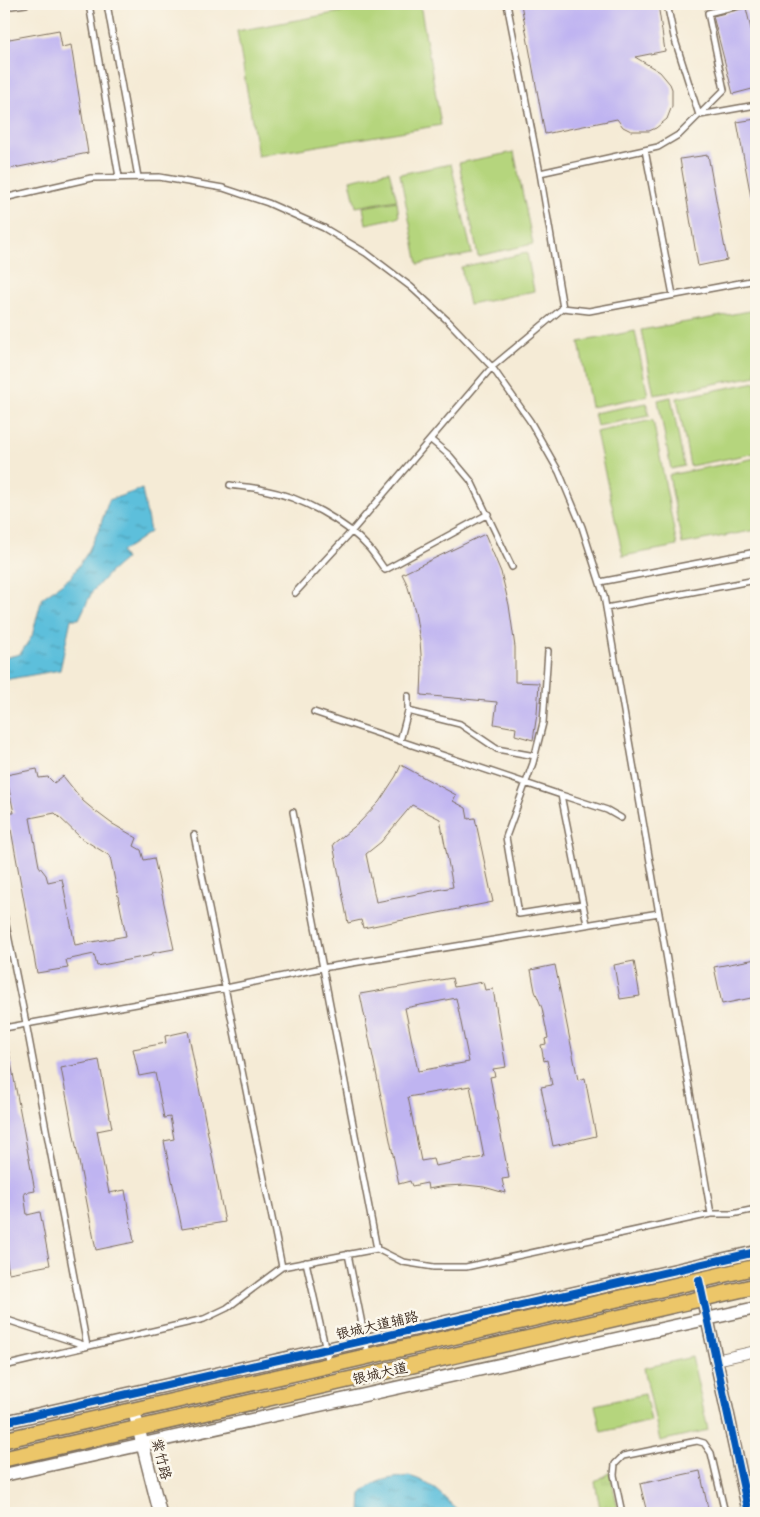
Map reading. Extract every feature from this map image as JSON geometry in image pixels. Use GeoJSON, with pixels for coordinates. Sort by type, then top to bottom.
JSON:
{"type":"FeatureCollection","features":[{"type":"Feature","properties":{"kind":"main road","name":"银城大道"},"geometry":{"type":"LineString","coordinates":[[4,1440],[756,1267]]}},
{"type":"Feature","properties":{"kind":"main road","name":"银城大道"},"geometry":{"type":"LineString","coordinates":[[4,1459],[141,1436],[756,1286]]}},
{"type":"Feature","properties":{"kind":"street","name":"银城大道辅路"},"geometry":{"type":"LineString","coordinates":[[4,1422],[756,1252]]}},
{"type":"Feature","properties":{"kind":"street"},"geometry":{"type":"LineString","coordinates":[[699,1280],[749,1513]]}},
{"type":"Feature","properties":{"kind":"street"},"geometry":{"type":"LineString","coordinates":[[4,1475],[141,1436],[756,1308]]}},
{"type":"Feature","properties":{"kind":"street"},"geometry":{"type":"LineString","coordinates":[[716,1360],[756,1351]]}},
{"type":"Feature","properties":{"kind":"street","name":"紫竹路"},"geometry":{"type":"LineString","coordinates":[[134,1411],[160,1513]]}},
{"type":"Feature","properties":{"kind":"lane"},"geometry":{"type":"LineString","coordinates":[[4,7],[26,4]]}},
{"type":"Feature","properties":{"kind":"lane"},"geometry":{"type":"LineString","coordinates":[[89,4],[119,178]]}},
{"type":"Feature","properties":{"kind":"lane"},"geometry":{"type":"LineString","coordinates":[[107,4],[138,177]]}},
{"type":"Feature","properties":{"kind":"lane"},"geometry":{"type":"LineString","coordinates":[[507,4],[564,308]]}},
{"type":"Feature","properties":{"kind":"lane"},"geometry":{"type":"LineString","coordinates":[[666,4],[674,37],[699,115]]}},
{"type":"Feature","properties":{"kind":"lane"},"geometry":{"type":"LineString","coordinates":[[540,173],[658,147],[680,134],[724,90],[708,13],[744,4]]}},
{"type":"Feature","properties":{"kind":"lane"},"geometry":{"type":"LineString","coordinates":[[699,115],[756,105]]}},
{"type":"Feature","properties":{"kind":"lane"},"geometry":{"type":"LineString","coordinates":[[645,150],[673,296]]}},
{"type":"Feature","properties":{"kind":"lane"},"geometry":{"type":"LineString","coordinates":[[4,198],[91,178],[160,176],[223,188],[268,203],[324,228],[366,253],[411,287],[449,322],[492,367],[530,422],[559,472],[582,526],[600,582],[659,912],[710,1214]]}},
{"type":"Feature","properties":{"kind":"lane"},"geometry":{"type":"LineString","coordinates":[[295,593],[352,531],[492,367],[564,308],[589,311],[756,280]]}},
{"type":"Feature","properties":{"kind":"lane"},"geometry":{"type":"LineString","coordinates":[[430,440],[450,456],[471,481],[512,567]]}},
{"type":"Feature","properties":{"kind":"lane"},"geometry":{"type":"LineString","coordinates":[[230,485],[264,490],[292,498],[322,512],[352,531],[370,548],[385,570],[488,514]]}},
{"type":"Feature","properties":{"kind":"lane"},"geometry":{"type":"LineString","coordinates":[[600,582],[756,552]]}},
{"type":"Feature","properties":{"kind":"lane"},"geometry":{"type":"LineString","coordinates":[[606,608],[756,580]]}},
{"type":"Feature","properties":{"kind":"lane"},"geometry":{"type":"LineString","coordinates":[[548,651],[543,723],[535,756],[506,837],[519,914],[583,904]]}},
{"type":"Feature","properties":{"kind":"lane"},"geometry":{"type":"LineString","coordinates":[[400,740],[408,710],[408,696]]}},
{"type":"Feature","properties":{"kind":"lane"},"geometry":{"type":"LineString","coordinates":[[408,710],[460,724],[497,749],[535,756]]}},
{"type":"Feature","properties":{"kind":"lane"},"geometry":{"type":"LineString","coordinates":[[314,712],[607,810],[621,818]]}},
{"type":"Feature","properties":{"kind":"lane"},"geometry":{"type":"LineString","coordinates":[[561,795],[587,924]]}},
{"type":"Feature","properties":{"kind":"lane"},"geometry":{"type":"LineString","coordinates":[[293,812],[377,1249]]}},
{"type":"Feature","properties":{"kind":"lane"},"geometry":{"type":"LineString","coordinates":[[194,835],[282,1267]]}},
{"type":"Feature","properties":{"kind":"lane"},"geometry":{"type":"LineString","coordinates":[[4,1028],[226,988],[322,968],[659,912]]}},
{"type":"Feature","properties":{"kind":"lane"},"geometry":{"type":"LineString","coordinates":[[4,915],[87,1346]]}},
{"type":"Feature","properties":{"kind":"lane"},"geometry":{"type":"LineString","coordinates":[[4,1366],[204,1319],[226,1308],[282,1267],[377,1249],[403,1262],[434,1267],[466,1267],[710,1214],[732,1214],[756,1209]]}},
{"type":"Feature","properties":{"kind":"lane"},"geometry":{"type":"LineString","coordinates":[[348,1254],[369,1357]]}},
{"type":"Feature","properties":{"kind":"lane"},"geometry":{"type":"LineString","coordinates":[[306,1262],[329,1366]]}},
{"type":"Feature","properties":{"kind":"lane"},"geometry":{"type":"LineString","coordinates":[[4,1319],[87,1346]]}},
{"type":"Feature","properties":{"kind":"lane"},"geometry":{"type":"LineString","coordinates":[[622,1513],[614,1475],[615,1464],[623,1456],[697,1441],[704,1443],[711,1453],[724,1513]]}},
{"type":"Feature","properties":{"kind":"green space"},"geometry":{"type":"Polygon","coordinates":[[[384,4],[420,4],[441,125],[258,156],[237,31],[384,4]]]}},
{"type":"Feature","properties":{"kind":"green space"},"geometry":{"type":"Polygon","coordinates":[[[514,152],[533,244],[478,256],[459,163],[514,152]]]}},
{"type":"Feature","properties":{"kind":"green space"},"geometry":{"type":"Polygon","coordinates":[[[451,164],[472,254],[418,264],[400,174],[451,164]]]}},
{"type":"Feature","properties":{"kind":"green space"},"geometry":{"type":"Polygon","coordinates":[[[389,171],[397,200],[356,207],[350,180],[389,171]]]}},
{"type":"Feature","properties":{"kind":"green space"},"geometry":{"type":"Polygon","coordinates":[[[397,201],[399,217],[366,224],[363,207],[397,201]]]}},
{"type":"Feature","properties":{"kind":"green space"},"geometry":{"type":"Polygon","coordinates":[[[527,253],[534,291],[469,305],[461,267],[527,253]]]}},
{"type":"Feature","properties":{"kind":"green space"},"geometry":{"type":"Polygon","coordinates":[[[756,310],[756,376],[654,395],[641,330],[756,310]]]}},
{"type":"Feature","properties":{"kind":"green space"},"geometry":{"type":"Polygon","coordinates":[[[635,331],[648,396],[591,407],[579,342],[635,331]]]}},
{"type":"Feature","properties":{"kind":"green space"},"geometry":{"type":"Polygon","coordinates":[[[756,382],[756,453],[690,466],[677,398],[756,382]]]}},
{"type":"Feature","properties":{"kind":"green space"},"geometry":{"type":"Polygon","coordinates":[[[671,397],[684,466],[671,469],[658,400],[671,397]]]}},
{"type":"Feature","properties":{"kind":"green space"},"geometry":{"type":"Polygon","coordinates":[[[647,403],[649,416],[597,426],[594,413],[647,403]]]}},
{"type":"Feature","properties":{"kind":"green space"},"geometry":{"type":"Polygon","coordinates":[[[653,420],[677,546],[623,556],[596,432],[653,420]]]}},
{"type":"Feature","properties":{"kind":"green space"},"geometry":{"type":"Polygon","coordinates":[[[756,458],[756,530],[682,544],[669,475],[756,458]]]}},
{"type":"Feature","properties":{"kind":"green space"},"geometry":{"type":"Polygon","coordinates":[[[692,1357],[708,1430],[660,1441],[644,1368],[692,1357]]]}},
{"type":"Feature","properties":{"kind":"green space"},"geometry":{"type":"Polygon","coordinates":[[[645,1394],[651,1421],[601,1432],[595,1405],[645,1394]]]}},
{"type":"Feature","properties":{"kind":"green space"},"geometry":{"type":"Polygon","coordinates":[[[610,1472],[619,1513],[601,1513],[595,1482],[610,1472]]]}},
{"type":"Feature","properties":{"kind":"water"},"geometry":{"type":"Polygon","coordinates":[[[142,489],[150,532],[121,552],[125,559],[92,592],[79,619],[71,619],[60,670],[4,680],[4,658],[20,654],[32,636],[42,598],[71,577],[88,552],[99,529],[109,500],[142,489]]]}},
{"type":"Feature","properties":{"kind":"water"},"geometry":{"type":"Polygon","coordinates":[[[409,1476],[425,1482],[461,1513],[360,1513],[361,1494],[372,1485],[383,1480],[409,1476]]]}},
{"type":"Feature","properties":{"kind":"building"},"geometry":{"type":"Polygon","coordinates":[[[521,4],[658,4],[665,51],[635,57],[660,72],[670,84],[672,89],[672,106],[667,119],[649,131],[631,131],[623,127],[617,119],[545,134],[521,4]]]}},
{"type":"Feature","properties":{"kind":"building"},"geometry":{"type":"Polygon","coordinates":[[[746,8],[756,50],[756,88],[733,94],[713,16],[746,8]]]}},
{"type":"Feature","properties":{"kind":"building"},"geometry":{"type":"Polygon","coordinates":[[[59,30],[62,47],[71,45],[88,153],[4,170],[4,40],[59,30]]]}},
{"type":"Feature","properties":{"kind":"building"},"geometry":{"type":"Polygon","coordinates":[[[756,119],[756,197],[751,197],[737,122],[756,119]]]}},
{"type":"Feature","properties":{"kind":"building"},"geometry":{"type":"Polygon","coordinates":[[[708,155],[727,260],[698,266],[680,159],[708,155]]]}},
{"type":"Feature","properties":{"kind":"building"},"geometry":{"type":"Polygon","coordinates":[[[485,534],[501,572],[509,605],[515,647],[515,682],[539,683],[533,740],[515,735],[516,728],[494,724],[497,702],[421,695],[420,641],[415,611],[402,574],[485,534]]]}},
{"type":"Feature","properties":{"kind":"building"},"geometry":{"type":"Polygon","coordinates":[[[401,765],[456,795],[453,801],[466,808],[468,819],[475,818],[493,902],[363,928],[361,920],[348,923],[333,844],[359,823],[379,802],[401,765]],[[412,805],[381,842],[366,854],[376,902],[453,887],[440,819],[412,805]]]}},
{"type":"Feature","properties":{"kind":"building"},"geometry":{"type":"Polygon","coordinates":[[[37,769],[39,778],[48,777],[54,783],[63,776],[83,801],[111,823],[137,838],[134,846],[141,850],[144,860],[154,858],[174,949],[97,966],[94,954],[66,960],[68,968],[37,973],[8,813],[14,813],[6,775],[37,769]],[[55,813],[30,818],[39,866],[46,875],[48,882],[62,879],[75,945],[126,936],[110,856],[81,838],[55,813]]]}},
{"type":"Feature","properties":{"kind":"building"},"geometry":{"type":"Polygon","coordinates":[[[756,959],[756,997],[722,1004],[714,967],[756,959]]]}},
{"type":"Feature","properties":{"kind":"building"},"geometry":{"type":"Polygon","coordinates":[[[634,961],[640,996],[620,999],[614,965],[634,961]]]}},
{"type":"Feature","properties":{"kind":"building"},"geometry":{"type":"Polygon","coordinates":[[[555,965],[578,1080],[585,1078],[596,1136],[553,1146],[541,1087],[552,1085],[547,1060],[544,1061],[541,1045],[546,1044],[545,1039],[548,1038],[531,970],[555,965]]]}},
{"type":"Feature","properties":{"kind":"building"},"geometry":{"type":"Polygon","coordinates":[[[452,978],[454,987],[483,982],[485,990],[493,989],[506,1067],[493,1069],[495,1076],[490,1077],[509,1178],[502,1179],[505,1193],[484,1187],[466,1185],[428,1189],[427,1183],[412,1186],[410,1181],[399,1184],[360,994],[452,978]],[[456,998],[405,1008],[418,1071],[469,1062],[456,998]],[[470,1086],[408,1097],[421,1161],[433,1159],[435,1166],[484,1157],[470,1086]]]}},
{"type":"Feature","properties":{"kind":"building"},"geometry":{"type":"Polygon","coordinates":[[[188,1031],[225,1222],[182,1229],[164,1141],[174,1139],[170,1117],[164,1118],[155,1073],[139,1076],[133,1049],[166,1043],[165,1036],[188,1031]]]}},
{"type":"Feature","properties":{"kind":"building"},"geometry":{"type":"Polygon","coordinates":[[[4,1052],[9,1052],[35,1191],[24,1193],[27,1215],[40,1212],[50,1265],[9,1273],[4,1245],[4,1052]]]}},
{"type":"Feature","properties":{"kind":"building"},"geometry":{"type":"Polygon","coordinates":[[[99,1060],[112,1128],[97,1131],[109,1193],[125,1190],[134,1242],[96,1250],[61,1068],[99,1060]]]}},
{"type":"Feature","properties":{"kind":"building"},"geometry":{"type":"Polygon","coordinates":[[[700,1471],[709,1513],[647,1513],[640,1484],[700,1471]]]}},
{"type":"Feature","properties":{"kind":"cycle path"},"geometry":{"type":"LineString","coordinates":[[4,1422],[756,1252]]}},
{"type":"Feature","properties":{"kind":"cycle path"},"geometry":{"type":"LineString","coordinates":[[699,1280],[749,1513]]}}]}
